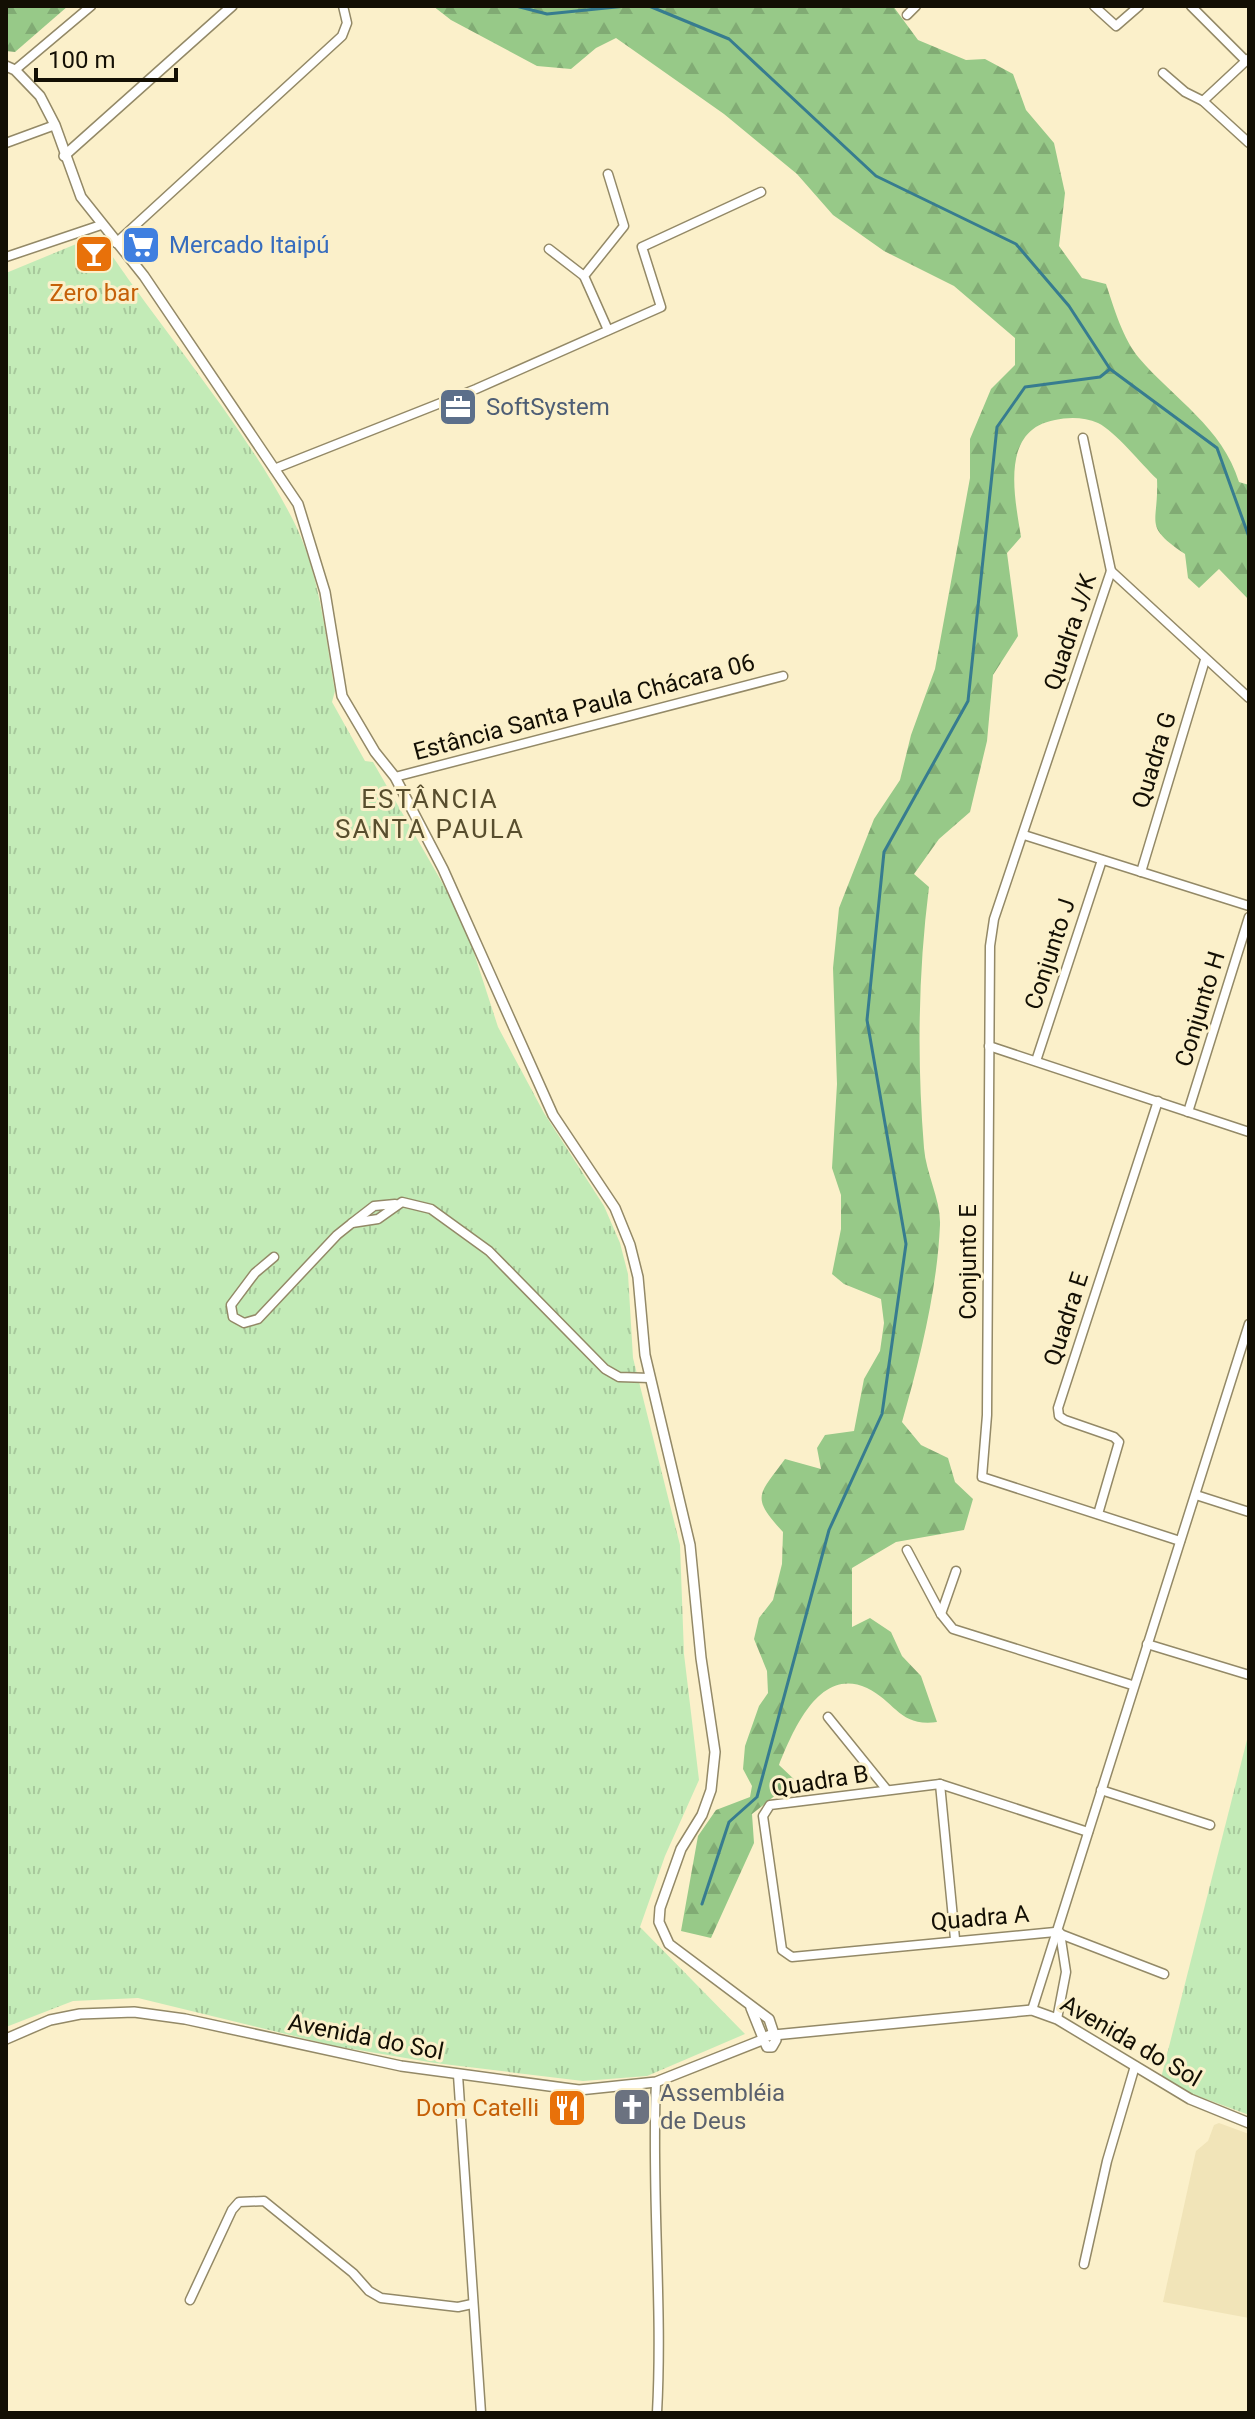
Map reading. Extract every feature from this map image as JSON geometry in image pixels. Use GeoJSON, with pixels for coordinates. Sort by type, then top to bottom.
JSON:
{"type":"FeatureCollection","features":[{"type":"Feature","properties":{"kind":"street"},"geometry":{"type":"LineString","coordinates":[[91,6],[10,68],[40,96],[55,125],[81,197],[274,469],[305,519],[325,592],[342,696],[375,752],[395,777],[470,924],[510,1024],[553,1115],[615,1208],[630,1245],[638,1277],[650,1378],[690,1545],[715,1752],[711,1790],[702,1815],[681,1849],[660,1908],[659,1922],[669,1944],[769,2019],[769,2040]]}},
{"type":"Feature","properties":{"kind":"street"},"geometry":{"type":"LineString","coordinates":[[64,156],[232,6]]}},
{"type":"Feature","properties":{"kind":"street"},"geometry":{"type":"LineString","coordinates":[[118,246],[342,36],[347,23],[343,6]]}},
{"type":"Feature","properties":{"kind":"street"},"geometry":{"type":"LineString","coordinates":[[907,15],[916,6]]}},
{"type":"Feature","properties":{"kind":"street"},"geometry":{"type":"LineString","coordinates":[[1094,6],[1116,26],[1139,6]]}},
{"type":"Feature","properties":{"kind":"street"},"geometry":{"type":"LineString","coordinates":[[1191,6],[1248,60],[1203,101]]}},
{"type":"Feature","properties":{"kind":"street"},"geometry":{"type":"LineString","coordinates":[[1163,73],[1185,92],[1203,101],[1249,143]]}},
{"type":"Feature","properties":{"kind":"street"},"geometry":{"type":"LineString","coordinates":[[6,143],[55,125]]}},
{"type":"Feature","properties":{"kind":"street"},"geometry":{"type":"LineString","coordinates":[[584,276],[624,226],[608,174]]}},
{"type":"Feature","properties":{"kind":"street"},"geometry":{"type":"LineString","coordinates":[[274,469],[476,389],[662,306],[642,247],[761,192]]}},
{"type":"Feature","properties":{"kind":"street"},"geometry":{"type":"LineString","coordinates":[[6,257],[101,225]]}},
{"type":"Feature","properties":{"kind":"street"},"geometry":{"type":"LineString","coordinates":[[549,249],[584,276],[608,330]]}},
{"type":"Feature","properties":{"kind":"street","name":"Quadra J/K"},"geometry":{"type":"LineString","coordinates":[[989,1046],[990,946],[994,919],[1111,571],[1083,438]]}},
{"type":"Feature","properties":{"kind":"street"},"geometry":{"type":"LineString","coordinates":[[1111,571],[1249,698]]}},
{"type":"Feature","properties":{"kind":"street","name":"Quadra G"},"geometry":{"type":"LineString","coordinates":[[1141,872],[1205,660]]}},
{"type":"Feature","properties":{"kind":"street","name":"Estância Santa Paula Chácara 06"},"geometry":{"type":"LineString","coordinates":[[395,777],[783,676]]}},
{"type":"Feature","properties":{"kind":"street"},"geometry":{"type":"LineString","coordinates":[[1024,835],[1249,906]]}},
{"type":"Feature","properties":{"kind":"street","name":"Conjunto J"},"geometry":{"type":"LineString","coordinates":[[1036,1061],[1102,860]]}},
{"type":"Feature","properties":{"kind":"street","name":"Conjunto H"},"geometry":{"type":"LineString","coordinates":[[1188,1112],[1249,917]]}},
{"type":"Feature","properties":{"kind":"street"},"geometry":{"type":"LineString","coordinates":[[989,1046],[1249,1132]]}},
{"type":"Feature","properties":{"kind":"street","name":"Conjunto E"},"geometry":{"type":"LineString","coordinates":[[989,1046],[987,1415],[982,1477],[1098,1514]]}},
{"type":"Feature","properties":{"kind":"street","name":"Quadra E"},"geometry":{"type":"LineString","coordinates":[[1098,1514],[1119,1442],[1114,1437],[1065,1420],[1059,1416],[1058,1408],[1158,1101]]}},
{"type":"Feature","properties":{"kind":"street"},"geometry":{"type":"LineString","coordinates":[[274,1257],[255,1273],[231,1305],[233,1317],[244,1323],[258,1319],[352,1223],[378,1219],[395,1204],[402,1202],[431,1209],[489,1251],[605,1369],[619,1377],[650,1378]]}},
{"type":"Feature","properties":{"kind":"street"},"geometry":{"type":"LineString","coordinates":[[1032,2010],[1132,1685],[1249,1324]]}},
{"type":"Feature","properties":{"kind":"street"},"geometry":{"type":"LineString","coordinates":[[1196,1495],[1249,1512]]}},
{"type":"Feature","properties":{"kind":"street"},"geometry":{"type":"LineString","coordinates":[[1098,1514],[1180,1541]]}},
{"type":"Feature","properties":{"kind":"street"},"geometry":{"type":"LineString","coordinates":[[907,1550],[941,1614],[953,1629],[1132,1685]]}},
{"type":"Feature","properties":{"kind":"street"},"geometry":{"type":"LineString","coordinates":[[941,1614],[956,1571]]}},
{"type":"Feature","properties":{"kind":"street"},"geometry":{"type":"LineString","coordinates":[[1147,1644],[1249,1675]]}},
{"type":"Feature","properties":{"kind":"street"},"geometry":{"type":"LineString","coordinates":[[828,1717],[887,1790]]}},
{"type":"Feature","properties":{"kind":"street"},"geometry":{"type":"LineString","coordinates":[[940,1784],[955,1939]]}},
{"type":"Feature","properties":{"kind":"street","name":"Quadra B"},"geometry":{"type":"LineString","coordinates":[[792,1957],[782,1950],[764,1809],[770,1805],[940,1784],[1088,1832]]}},
{"type":"Feature","properties":{"kind":"street"},"geometry":{"type":"LineString","coordinates":[[1101,1790],[1210,1825]]}},
{"type":"Feature","properties":{"kind":"street"},"geometry":{"type":"LineString","coordinates":[[1057,2019],[1066,1972],[1058,1930]]}},
{"type":"Feature","properties":{"kind":"street","name":"Quadra A"},"geometry":{"type":"LineString","coordinates":[[792,1957],[1058,1930],[1164,1974]]}},
{"type":"Feature","properties":{"kind":"street","name":"Avenida do Sol"},"geometry":{"type":"LineString","coordinates":[[6,2039],[50,2020],[80,2014],[134,2012],[458,2075],[579,2090],[656,2082],[769,2040],[799,2034],[1032,2010],[1057,2019],[1190,2099],[1249,2123]]}},
{"type":"Feature","properties":{"kind":"street"},"geometry":{"type":"LineString","coordinates":[[1084,2264],[1107,2161],[1135,2066]]}},
{"type":"Feature","properties":{"kind":"street"},"geometry":{"type":"LineString","coordinates":[[458,2075],[481,2413]]}},
{"type":"Feature","properties":{"kind":"street"},"geometry":{"type":"LineString","coordinates":[[656,2082],[654,2246],[660,2357],[657,2413]]}},
{"type":"Feature","properties":{"kind":"street"},"geometry":{"type":"LineString","coordinates":[[190,2300],[232,2210],[239,2202],[264,2201],[381,2298],[427,2304],[472,2304]]}},
{"type":"Feature","properties":{"kind":"shaded area"},"geometry":{"type":"Polygon","coordinates":[[[1219,2123],[1249,2134],[1249,2318],[1163,2302],[1196,2151],[1208,2141],[1214,2125],[1219,2123]]]}},
{"type":"Feature","properties":{"kind":"green space"},"geometry":{"type":"Polygon","coordinates":[[[6,6],[68,6],[15,52],[6,51],[6,6]]]}},
{"type":"Feature","properties":{"kind":"green space"},"geometry":{"type":"Polygon","coordinates":[[[433,6],[893,6],[918,40],[966,60],[985,59],[1013,74],[1026,110],[1054,143],[1065,193],[1059,246],[1082,278],[1106,284],[1133,350],[1209,430],[1221,445],[1239,482],[1249,485],[1249,600],[1219,569],[1199,588],[1188,578],[1185,554],[1158,530],[1157,479],[1105,427],[1082,419],[1055,420],[1037,426],[1025,437],[1018,451],[1014,485],[1021,537],[1007,553],[1018,636],[993,675],[987,741],[970,812],[939,839],[914,874],[929,887],[921,985],[920,1083],[925,1158],[940,1225],[927,1325],[902,1422],[921,1445],[948,1458],[955,1482],[973,1499],[964,1530],[896,1542],[852,1568],[852,1627],[870,1618],[891,1632],[902,1656],[921,1676],[937,1722],[914,1721],[867,1688],[850,1684],[835,1686],[822,1694],[800,1720],[779,1765],[798,1783],[777,1794],[752,1814],[754,1843],[711,1938],[681,1931],[698,1836],[716,1810],[750,1797],[752,1786],[743,1769],[745,1746],[759,1706],[768,1693],[767,1671],[754,1639],[759,1618],[773,1600],[782,1564],[783,1532],[765,1510],[762,1495],[785,1459],[821,1469],[817,1448],[825,1435],[854,1431],[864,1379],[880,1351],[884,1323],[881,1299],[844,1284],[832,1274],[841,1229],[841,1195],[832,1168],[837,1084],[833,968],[839,908],[874,819],[900,780],[911,735],[935,669],[970,478],[970,439],[991,389],[1015,365],[1015,338],[954,286],[884,251],[833,215],[797,174],[724,114],[616,38],[596,48],[571,69],[537,66],[451,20],[433,6]]]}},
{"type":"Feature","properties":{"kind":"green space"},"geometry":{"type":"Polygon","coordinates":[[[98,235],[250,447],[293,520],[310,561],[320,604],[335,691],[332,702],[365,761],[373,762],[463,919],[498,1027],[544,1113],[604,1206],[620,1243],[628,1274],[633,1358],[680,1545],[684,1654],[699,1780],[665,1856],[640,1927],[745,2034],[647,2076],[583,2081],[435,2063],[335,2046],[138,1998],[73,2001],[6,2027],[6,273],[98,235]]]}},
{"type":"Feature","properties":{"kind":"green space"},"geometry":{"type":"Polygon","coordinates":[[[1249,1732],[1249,2115],[1160,2082],[1249,1732]]]}},
{"type":"Feature","properties":{"kind":"waterway"},"geometry":{"type":"LineString","coordinates":[[516,6],[547,14],[626,6]]}},
{"type":"Feature","properties":{"kind":"waterway"},"geometry":{"type":"LineString","coordinates":[[649,6],[729,39],[876,176],[1016,244],[1069,306],[1110,369],[1217,448],[1249,537]]}},
{"type":"Feature","properties":{"kind":"waterway"},"geometry":{"type":"LineString","coordinates":[[702,1904],[729,1822],[757,1797],[829,1530],[882,1414],[906,1244],[867,1020],[884,852],[968,701],[997,427],[1025,387],[1100,377],[1110,369]]}},
{"type":"Feature","properties":{"kind":"place","name":"Mercado Itaipú"},"geometry":{"type":"Point","coordinates":[141,245]}},
{"type":"Feature","properties":{"kind":"place","name":"Zero bar"},"geometry":{"type":"Point","coordinates":[94,254]}},
{"type":"Feature","properties":{"kind":"place","name":"SoftSystem"},"geometry":{"type":"Point","coordinates":[458,407]}},
{"type":"Feature","properties":{"kind":"place","name":"Assembléia de Deus"},"geometry":{"type":"Point","coordinates":[632,2107]}},
{"type":"Feature","properties":{"kind":"place","name":"Dom Catelli"},"geometry":{"type":"Point","coordinates":[567,2108]}},
{"type":"Feature","properties":{"kind":"district","name":"ESTÂNCIA SANTA PAULA"},"geometry":{"type":"Point","coordinates":[430,814]}}]}
